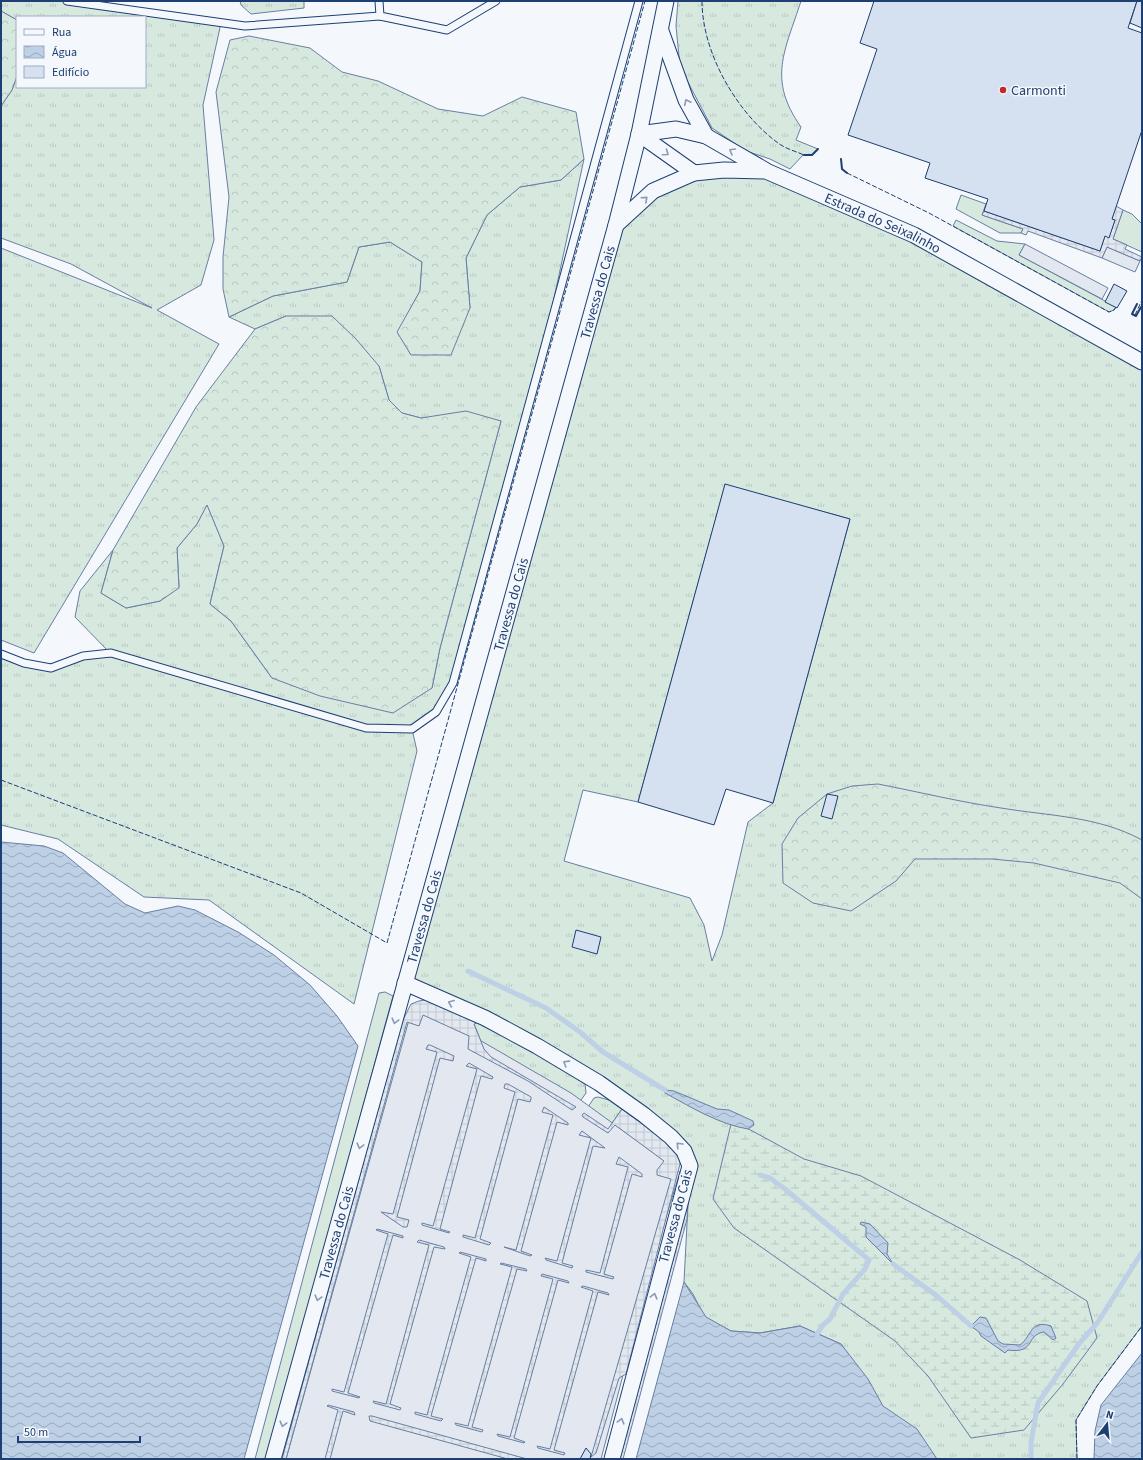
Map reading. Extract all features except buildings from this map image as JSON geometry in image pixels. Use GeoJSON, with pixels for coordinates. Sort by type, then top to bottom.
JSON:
{"type":"FeatureCollection","features":[{"type":"Feature","properties":{"kind":"street","name":"Travessa do Cais"},"geometry":{"type":"LineString","coordinates":[[274,1459],[616,225],[639,134],[666,1]]}},
{"type":"Feature","properties":{"kind":"street"},"geometry":{"type":"LineString","coordinates":[[661,30],[686,100],[706,136]]}},
{"type":"Feature","properties":{"kind":"street"},"geometry":{"type":"LineString","coordinates":[[639,134],[676,129],[706,136],[766,171]]}},
{"type":"Feature","properties":{"kind":"street"},"geometry":{"type":"LineString","coordinates":[[639,134],[694,173]]}},
{"type":"Feature","properties":{"kind":"street","name":"Estrada do Seixalinho"},"geometry":{"type":"LineString","coordinates":[[616,225],[653,191],[694,173],[724,170],[766,171],[914,235],[1142,362]]}},
{"type":"Feature","properties":{"kind":"street","name":"Travessa do Cais"},"geometry":{"type":"LineString","coordinates":[[405,983],[485,1018],[537,1046],[599,1083],[644,1115],[671,1137],[684,1151],[690,1166],[612,1459]]}},
{"type":"Feature","properties":{"kind":"lane"},"geometry":{"type":"LineString","coordinates":[[67,1],[245,26],[380,16],[447,30],[496,1]]}},
{"type":"Feature","properties":{"kind":"lane"},"geometry":{"type":"LineString","coordinates":[[379,1],[380,16]]}},
{"type":"Feature","properties":{"kind":"lane"},"geometry":{"type":"LineString","coordinates":[[1,654],[24,663],[51,668],[83,656],[111,653],[366,728],[412,729],[436,712],[453,683],[639,1]]}},
{"type":"Feature","properties":{"kind":"green space"},"geometry":{"type":"Polygon","coordinates":[[[1,1],[67,1],[221,23],[203,105],[214,240],[201,285],[157,310],[219,344],[34,653],[1,640],[1,248],[152,308],[71,264],[1,238],[1,106],[12,90],[16,79],[16,88],[146,88],[146,16],[16,16],[16,19],[1,11],[1,1]]]}},
{"type":"Feature","properties":{"kind":"green space"},"geometry":{"type":"Polygon","coordinates":[[[240,1],[304,1],[304,8],[251,14],[241,5],[240,1]]]}},
{"type":"Feature","properties":{"kind":"green space"},"geometry":{"type":"Polygon","coordinates":[[[678,1],[801,1],[785,50],[782,65],[782,79],[784,94],[801,127],[796,140],[818,149],[812,155],[803,155],[790,169],[770,159],[746,151],[712,128],[680,67],[676,26],[678,1]]]}},
{"type":"Feature","properties":{"kind":"green space"},"geometry":{"type":"Polygon","coordinates":[[[1,11],[16,19],[16,79],[12,90],[1,106],[1,11]]]}},
{"type":"Feature","properties":{"kind":"green space"},"geometry":{"type":"Polygon","coordinates":[[[249,36],[310,48],[342,72],[378,81],[438,109],[483,116],[522,97],[576,112],[584,159],[561,180],[520,187],[487,215],[466,258],[470,308],[451,355],[411,355],[397,332],[420,291],[422,262],[390,242],[359,247],[347,282],[273,296],[229,317],[223,289],[223,257],[229,197],[216,92],[230,40],[249,36]]]}},
{"type":"Feature","properties":{"kind":"green space"},"geometry":{"type":"Polygon","coordinates":[[[584,159],[539,368],[453,683],[436,712],[412,729],[417,751],[354,1004],[209,900],[144,897],[58,839],[1,825],[1,654],[51,668],[110,653],[75,617],[80,591],[113,550],[101,593],[126,608],[160,601],[179,587],[177,548],[197,524],[207,504],[224,546],[210,604],[231,621],[272,678],[432,688],[440,648],[501,421],[421,418],[402,413],[389,400],[379,366],[286,316],[255,329],[229,317],[273,296],[347,282],[359,247],[390,242],[422,262],[420,291],[398,332],[411,355],[470,308],[466,258],[487,215],[520,187],[561,180],[584,159]]]}},
{"type":"Feature","properties":{"kind":"green space"},"geometry":{"type":"Polygon","coordinates":[[[766,171],[914,235],[1142,362],[1142,1326],[1097,1386],[1076,1420],[1077,1459],[937,1459],[882,1407],[841,1344],[800,1326],[760,1333],[731,1331],[705,1318],[693,1294],[684,1282],[690,1166],[684,1151],[599,1083],[405,983],[616,225],[694,173],[766,171]],[[725,485],[638,802],[583,790],[564,861],[690,898],[704,925],[712,961],[722,935],[748,822],[773,803],[850,519],[725,485]]]}},
{"type":"Feature","properties":{"kind":"green space"},"geometry":{"type":"Polygon","coordinates":[[[961,195],[986,204],[982,215],[1023,229],[1021,233],[1000,233],[956,209],[961,195]]]}},
{"type":"Feature","properties":{"kind":"green space"},"geometry":{"type":"Polygon","coordinates":[[[1123,210],[1132,214],[1142,224],[1142,252],[1113,239],[1123,210]]]}},
{"type":"Feature","properties":{"kind":"green space"},"geometry":{"type":"Polygon","coordinates":[[[956,220],[997,241],[1025,244],[1019,255],[1116,307],[1114,310],[1109,312],[953,226],[956,220]]]}},
{"type":"Feature","properties":{"kind":"green space"},"geometry":{"type":"Polygon","coordinates":[[[286,316],[332,316],[356,339],[379,366],[389,400],[402,413],[421,418],[466,411],[501,421],[440,648],[432,688],[393,713],[320,696],[272,678],[231,621],[210,604],[224,546],[207,505],[197,524],[177,548],[179,588],[160,601],[126,608],[101,593],[113,550],[196,407],[255,329],[286,316]]]}},
{"type":"Feature","properties":{"kind":"green space"},"geometry":{"type":"Polygon","coordinates":[[[878,784],[986,806],[1091,821],[1125,832],[1142,840],[1142,899],[1120,883],[1034,863],[992,859],[915,859],[896,881],[851,911],[813,903],[783,883],[782,844],[798,818],[827,794],[852,786],[878,784]]]}},
{"type":"Feature","properties":{"kind":"green space"},"geometry":{"type":"Polygon","coordinates":[[[385,992],[393,996],[267,1459],[255,1459],[379,993],[385,992]]]}},
{"type":"Feature","properties":{"kind":"green space"},"geometry":{"type":"Polygon","coordinates":[[[478,1022],[536,1053],[585,1084],[586,1093],[576,1107],[484,1049],[474,1024],[478,1022]]]}},
{"type":"Feature","properties":{"kind":"green space"},"geometry":{"type":"Polygon","coordinates":[[[598,1097],[609,1100],[622,1109],[608,1129],[584,1113],[594,1098],[598,1097]]]}},
{"type":"Feature","properties":{"kind":"green space"},"geometry":{"type":"Polygon","coordinates":[[[732,1120],[804,1159],[861,1176],[1020,1260],[1087,1301],[1097,1338],[1063,1384],[1024,1430],[971,1438],[928,1376],[895,1341],[734,1228],[713,1199],[732,1120]]]}},
{"type":"Feature","properties":{"kind":"shaded area"},"geometry":{"type":"Polygon","coordinates":[[[1116,206],[1123,210],[1113,239],[1127,245],[1125,249],[1142,257],[1140,261],[1107,247],[1102,258],[1028,231],[1026,235],[1021,233],[1023,229],[982,215],[984,211],[1100,251],[1105,236],[1109,237],[1115,220],[1112,219],[1116,206]]]}},
{"type":"Feature","properties":{"kind":"shaded area"},"geometry":{"type":"Polygon","coordinates":[[[1025,244],[1108,288],[1102,299],[1019,255],[1025,244]]]}},
{"type":"Feature","properties":{"kind":"shaded area"},"geometry":{"type":"Polygon","coordinates":[[[1107,247],[1140,261],[1135,272],[1102,258],[1107,247]]]}},
{"type":"Feature","properties":{"kind":"shaded area"},"geometry":{"type":"Polygon","coordinates":[[[430,999],[478,1022],[474,1024],[484,1049],[491,1057],[576,1107],[572,1110],[528,1081],[468,1049],[469,1036],[423,1015],[419,1026],[407,1022],[286,1459],[282,1459],[402,1022],[411,1004],[430,999]]]}},
{"type":"Feature","properties":{"kind":"shaded area"},"geometry":{"type":"Polygon","coordinates":[[[412,1009],[483,1042],[571,1093],[680,1172],[655,1253],[601,1459],[286,1459],[412,1009]]]}},
{"type":"Feature","properties":{"kind":"shaded area"},"geometry":{"type":"Polygon","coordinates":[[[428,1045],[454,1056],[453,1061],[440,1058],[397,1217],[409,1220],[407,1227],[403,1227],[381,1212],[393,1214],[437,1052],[426,1049],[428,1045]]]}},
{"type":"Feature","properties":{"kind":"shaded area"},"geometry":{"type":"Polygon","coordinates":[[[469,1063],[493,1077],[492,1079],[481,1076],[440,1229],[450,1232],[449,1233],[422,1225],[422,1223],[433,1226],[477,1069],[466,1066],[469,1063]]]}},
{"type":"Feature","properties":{"kind":"shaded area"},"geometry":{"type":"Polygon","coordinates":[[[505,1084],[508,1084],[531,1097],[531,1099],[530,1102],[518,1099],[480,1239],[491,1243],[489,1245],[463,1237],[463,1235],[475,1238],[515,1092],[504,1088],[505,1084]]]}},
{"type":"Feature","properties":{"kind":"shaded area"},"geometry":{"type":"Polygon","coordinates":[[[544,1107],[568,1123],[568,1125],[557,1122],[521,1251],[532,1255],[530,1256],[504,1247],[516,1250],[553,1115],[542,1112],[544,1107]]]}},
{"type":"Feature","properties":{"kind":"shaded area"},"geometry":{"type":"Polygon","coordinates":[[[622,1109],[673,1147],[681,1160],[626,1374],[619,1378],[596,1453],[591,1457],[671,1179],[657,1175],[657,1170],[664,1161],[615,1125],[608,1133],[582,1115],[584,1113],[608,1129],[622,1109]]]}},
{"type":"Feature","properties":{"kind":"shaded area"},"geometry":{"type":"Polygon","coordinates":[[[582,1131],[605,1148],[593,1146],[562,1263],[573,1266],[572,1268],[546,1260],[545,1258],[557,1261],[591,1138],[579,1135],[582,1131]]]}},
{"type":"Feature","properties":{"kind":"shaded area"},"geometry":{"type":"Polygon","coordinates":[[[619,1157],[642,1174],[642,1177],[632,1174],[604,1274],[614,1277],[613,1279],[586,1272],[586,1270],[600,1273],[628,1167],[616,1164],[619,1157]]]}},
{"type":"Feature","properties":{"kind":"shaded area"},"geometry":{"type":"Polygon","coordinates":[[[688,1199],[687,1219],[623,1459],[618,1459],[688,1199]]]}},
{"type":"Feature","properties":{"kind":"shaded area"},"geometry":{"type":"Polygon","coordinates":[[[376,1230],[403,1236],[403,1238],[393,1235],[348,1393],[360,1397],[359,1398],[332,1391],[332,1389],[344,1392],[388,1234],[376,1230]]]}},
{"type":"Feature","properties":{"kind":"shaded area"},"geometry":{"type":"Polygon","coordinates":[[[419,1240],[444,1247],[445,1249],[434,1247],[390,1404],[401,1408],[400,1410],[374,1403],[373,1401],[386,1404],[429,1245],[417,1242],[419,1240]]]}},
{"type":"Feature","properties":{"kind":"shaded area"},"geometry":{"type":"Polygon","coordinates":[[[459,1253],[486,1259],[486,1261],[476,1258],[431,1416],[443,1419],[441,1421],[415,1414],[415,1412],[427,1415],[471,1257],[459,1253]]]}},
{"type":"Feature","properties":{"kind":"shaded area"},"geometry":{"type":"Polygon","coordinates":[[[500,1264],[526,1269],[527,1271],[517,1269],[472,1427],[483,1430],[482,1432],[456,1425],[455,1423],[468,1426],[512,1267],[500,1264]]]}},
{"type":"Feature","properties":{"kind":"shaded area"},"geometry":{"type":"Polygon","coordinates":[[[542,1274],[568,1281],[569,1283],[558,1280],[514,1438],[525,1442],[524,1443],[498,1436],[497,1434],[510,1437],[553,1279],[541,1276],[542,1274]]]}},
{"type":"Feature","properties":{"kind":"shaded area"},"geometry":{"type":"Polygon","coordinates":[[[583,1286],[608,1293],[609,1295],[598,1292],[554,1450],[565,1453],[564,1455],[538,1448],[537,1446],[550,1449],[593,1291],[581,1287],[583,1286]]]}},
{"type":"Feature","properties":{"kind":"shaded area"},"geometry":{"type":"Polygon","coordinates":[[[327,1406],[354,1412],[355,1415],[343,1411],[330,1459],[325,1459],[338,1410],[327,1406]]]}},
{"type":"Feature","properties":{"kind":"shaded area"},"geometry":{"type":"Polygon","coordinates":[[[369,1416],[527,1459],[508,1459],[370,1421],[369,1416]]]}},
{"type":"Feature","properties":{"kind":"water"},"geometry":{"type":"Polygon","coordinates":[[[1,842],[44,846],[63,853],[125,904],[145,913],[178,906],[195,910],[238,932],[274,955],[310,985],[337,1016],[358,1046],[244,1459],[1,1459],[1,842]]]}},
{"type":"Feature","properties":{"kind":"water"},"geometry":{"type":"Polygon","coordinates":[[[665,1090],[674,1091],[717,1109],[729,1110],[753,1121],[754,1125],[748,1129],[737,1127],[715,1119],[665,1093],[665,1090]]]}},
{"type":"Feature","properties":{"kind":"water"},"geometry":{"type":"Polygon","coordinates":[[[861,1222],[870,1224],[888,1243],[887,1254],[893,1264],[866,1237],[866,1227],[860,1224],[861,1222]]]}},
{"type":"Feature","properties":{"kind":"water"},"geometry":{"type":"Polygon","coordinates":[[[684,1282],[706,1317],[731,1331],[760,1333],[800,1326],[841,1344],[868,1379],[883,1406],[917,1429],[937,1459],[636,1459],[684,1282]]]}},
{"type":"Feature","properties":{"kind":"water"},"geometry":{"type":"Polygon","coordinates":[[[980,1317],[986,1318],[998,1341],[1003,1344],[1020,1345],[1035,1327],[1044,1324],[1051,1326],[1056,1338],[1053,1340],[1044,1332],[1034,1337],[1027,1347],[1017,1350],[1008,1350],[1005,1353],[981,1336],[979,1332],[971,1326],[980,1317]]]}},
{"type":"Feature","properties":{"kind":"water"},"geometry":{"type":"Polygon","coordinates":[[[1142,1353],[1142,1459],[1094,1459],[1095,1431],[1101,1405],[1142,1353]]]}},
{"type":"Feature","properties":{"kind":"waterway"},"geometry":{"type":"LineString","coordinates":[[468,971],[546,1008],[580,1032],[603,1052],[665,1090]]}},
{"type":"Feature","properties":{"kind":"waterway"},"geometry":{"type":"LineString","coordinates":[[760,1175],[770,1178],[785,1189],[869,1260],[865,1269],[843,1294],[830,1319],[823,1325],[817,1334]]}},
{"type":"Feature","properties":{"kind":"waterway"},"geometry":{"type":"LineString","coordinates":[[1031,1459],[1031,1442],[1038,1403],[1078,1345],[1098,1322],[1142,1252]]}},
{"type":"Feature","properties":{"kind":"waterway"},"geometry":{"type":"LineString","coordinates":[[893,1264],[937,1296],[971,1326]]}},
{"type":"Feature","properties":{"kind":"fence"},"geometry":{"type":"LineString","coordinates":[[1,780],[301,893],[387,943],[645,1]]}},
{"type":"Feature","properties":{"kind":"fence"},"geometry":{"type":"LineString","coordinates":[[702,1],[708,41],[715,61],[736,99],[763,130],[778,143],[804,155]]}},
{"type":"Feature","properties":{"kind":"fence"},"geometry":{"type":"LineString","coordinates":[[847,173],[929,213],[1109,312],[1114,310],[1116,307]]}},
{"type":"Feature","properties":{"kind":"fence"},"geometry":{"type":"LineString","coordinates":[[1135,315],[1142,300]]}},
{"type":"Feature","properties":{"kind":"fence"},"geometry":{"type":"LineString","coordinates":[[1077,1459],[1076,1420],[1097,1386],[1142,1326]]}},
{"type":"Feature","properties":{"kind":"wall"},"geometry":{"type":"LineString","coordinates":[[804,155],[812,155],[818,149]]}},
{"type":"Feature","properties":{"kind":"wall"},"geometry":{"type":"LineString","coordinates":[[841,159],[842,169],[847,173]]}},
{"type":"Feature","properties":{"kind":"wall"},"geometry":{"type":"LineString","coordinates":[[1137,304],[1132,314],[1136,316],[1141,307]]}},
{"type":"Feature","properties":{"kind":"place","name":"Carmonti"},"geometry":{"type":"Point","coordinates":[1003,90]}}]}
